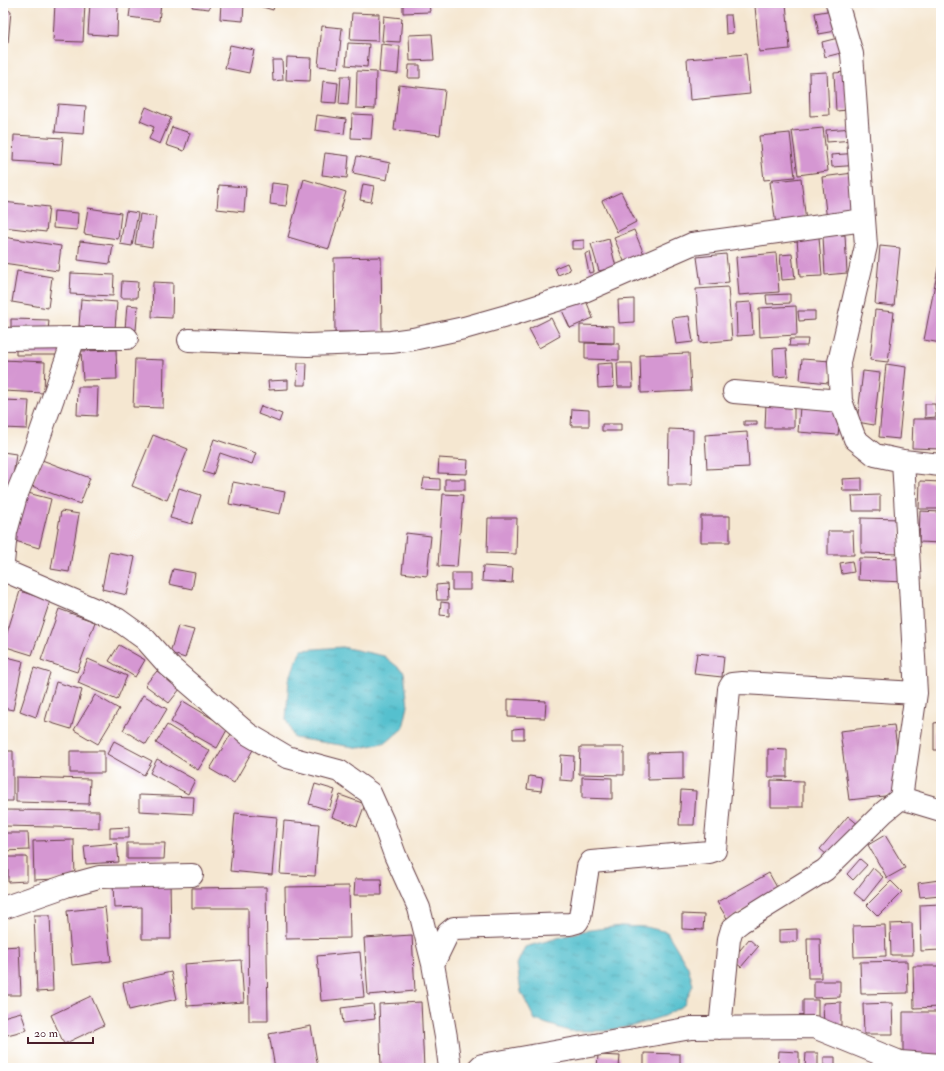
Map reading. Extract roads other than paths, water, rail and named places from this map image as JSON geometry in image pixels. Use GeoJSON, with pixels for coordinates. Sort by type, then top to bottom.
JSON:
{"type":"FeatureCollection","features":[{"type":"Feature","properties":{"kind":"street"},"geometry":{"type":"LineString","coordinates":[[837,3],[852,54],[866,246],[839,362],[841,401],[855,439],[875,455],[903,461],[941,465]]}},
{"type":"Feature","properties":{"kind":"street"},"geometry":{"type":"LineString","coordinates":[[189,340],[308,345],[391,342],[413,339],[464,328],[582,292],[692,244],[864,220]]}},
{"type":"Feature","properties":{"kind":"street"},"geometry":{"type":"LineString","coordinates":[[3,563],[6,532],[16,496],[36,445],[74,338]]}},
{"type":"Feature","properties":{"kind":"street"},"geometry":{"type":"LineString","coordinates":[[3,340],[127,338]]}},
{"type":"Feature","properties":{"kind":"street"},"geometry":{"type":"LineString","coordinates":[[734,392],[841,401]]}},
{"type":"Feature","properties":{"kind":"street"},"geometry":{"type":"LineString","coordinates":[[720,1028],[729,939],[732,929],[825,870],[884,812],[901,798],[916,692],[903,461]]}},
{"type":"Feature","properties":{"kind":"street"},"geometry":{"type":"LineString","coordinates":[[3,570],[117,619],[145,639],[169,666],[248,734],[287,757],[340,771],[370,793],[383,822],[395,855],[419,908],[432,964],[446,1037],[450,1068]]}},
{"type":"Feature","properties":{"kind":"street"},"geometry":{"type":"LineString","coordinates":[[432,964],[448,933],[454,928],[570,924],[576,922],[580,917],[588,867],[591,862],[709,852],[715,850],[729,689],[732,684],[742,683],[916,692]]}},
{"type":"Feature","properties":{"kind":"street"},"geometry":{"type":"LineString","coordinates":[[901,798],[941,810]]}},
{"type":"Feature","properties":{"kind":"street"},"geometry":{"type":"LineString","coordinates":[[3,908],[66,886],[99,877],[192,875]]}},
{"type":"Feature","properties":{"kind":"street"},"geometry":{"type":"LineString","coordinates":[[479,1068],[482,1065],[690,1028],[814,1027],[900,1062],[941,1065]]}},
{"type":"Feature","properties":{"kind":"water"},"geometry":{"type":"Polygon","coordinates":[[[342,647],[384,656],[404,672],[408,706],[403,728],[387,742],[361,748],[294,738],[286,719],[289,680],[301,650],[342,647]]]}},
{"type":"Feature","properties":{"kind":"water"},"geometry":{"type":"Polygon","coordinates":[[[621,926],[646,927],[667,932],[688,967],[693,985],[684,1005],[664,1016],[633,1026],[603,1031],[569,1031],[535,1020],[521,992],[517,964],[525,947],[583,931],[621,926]]]}}]}
